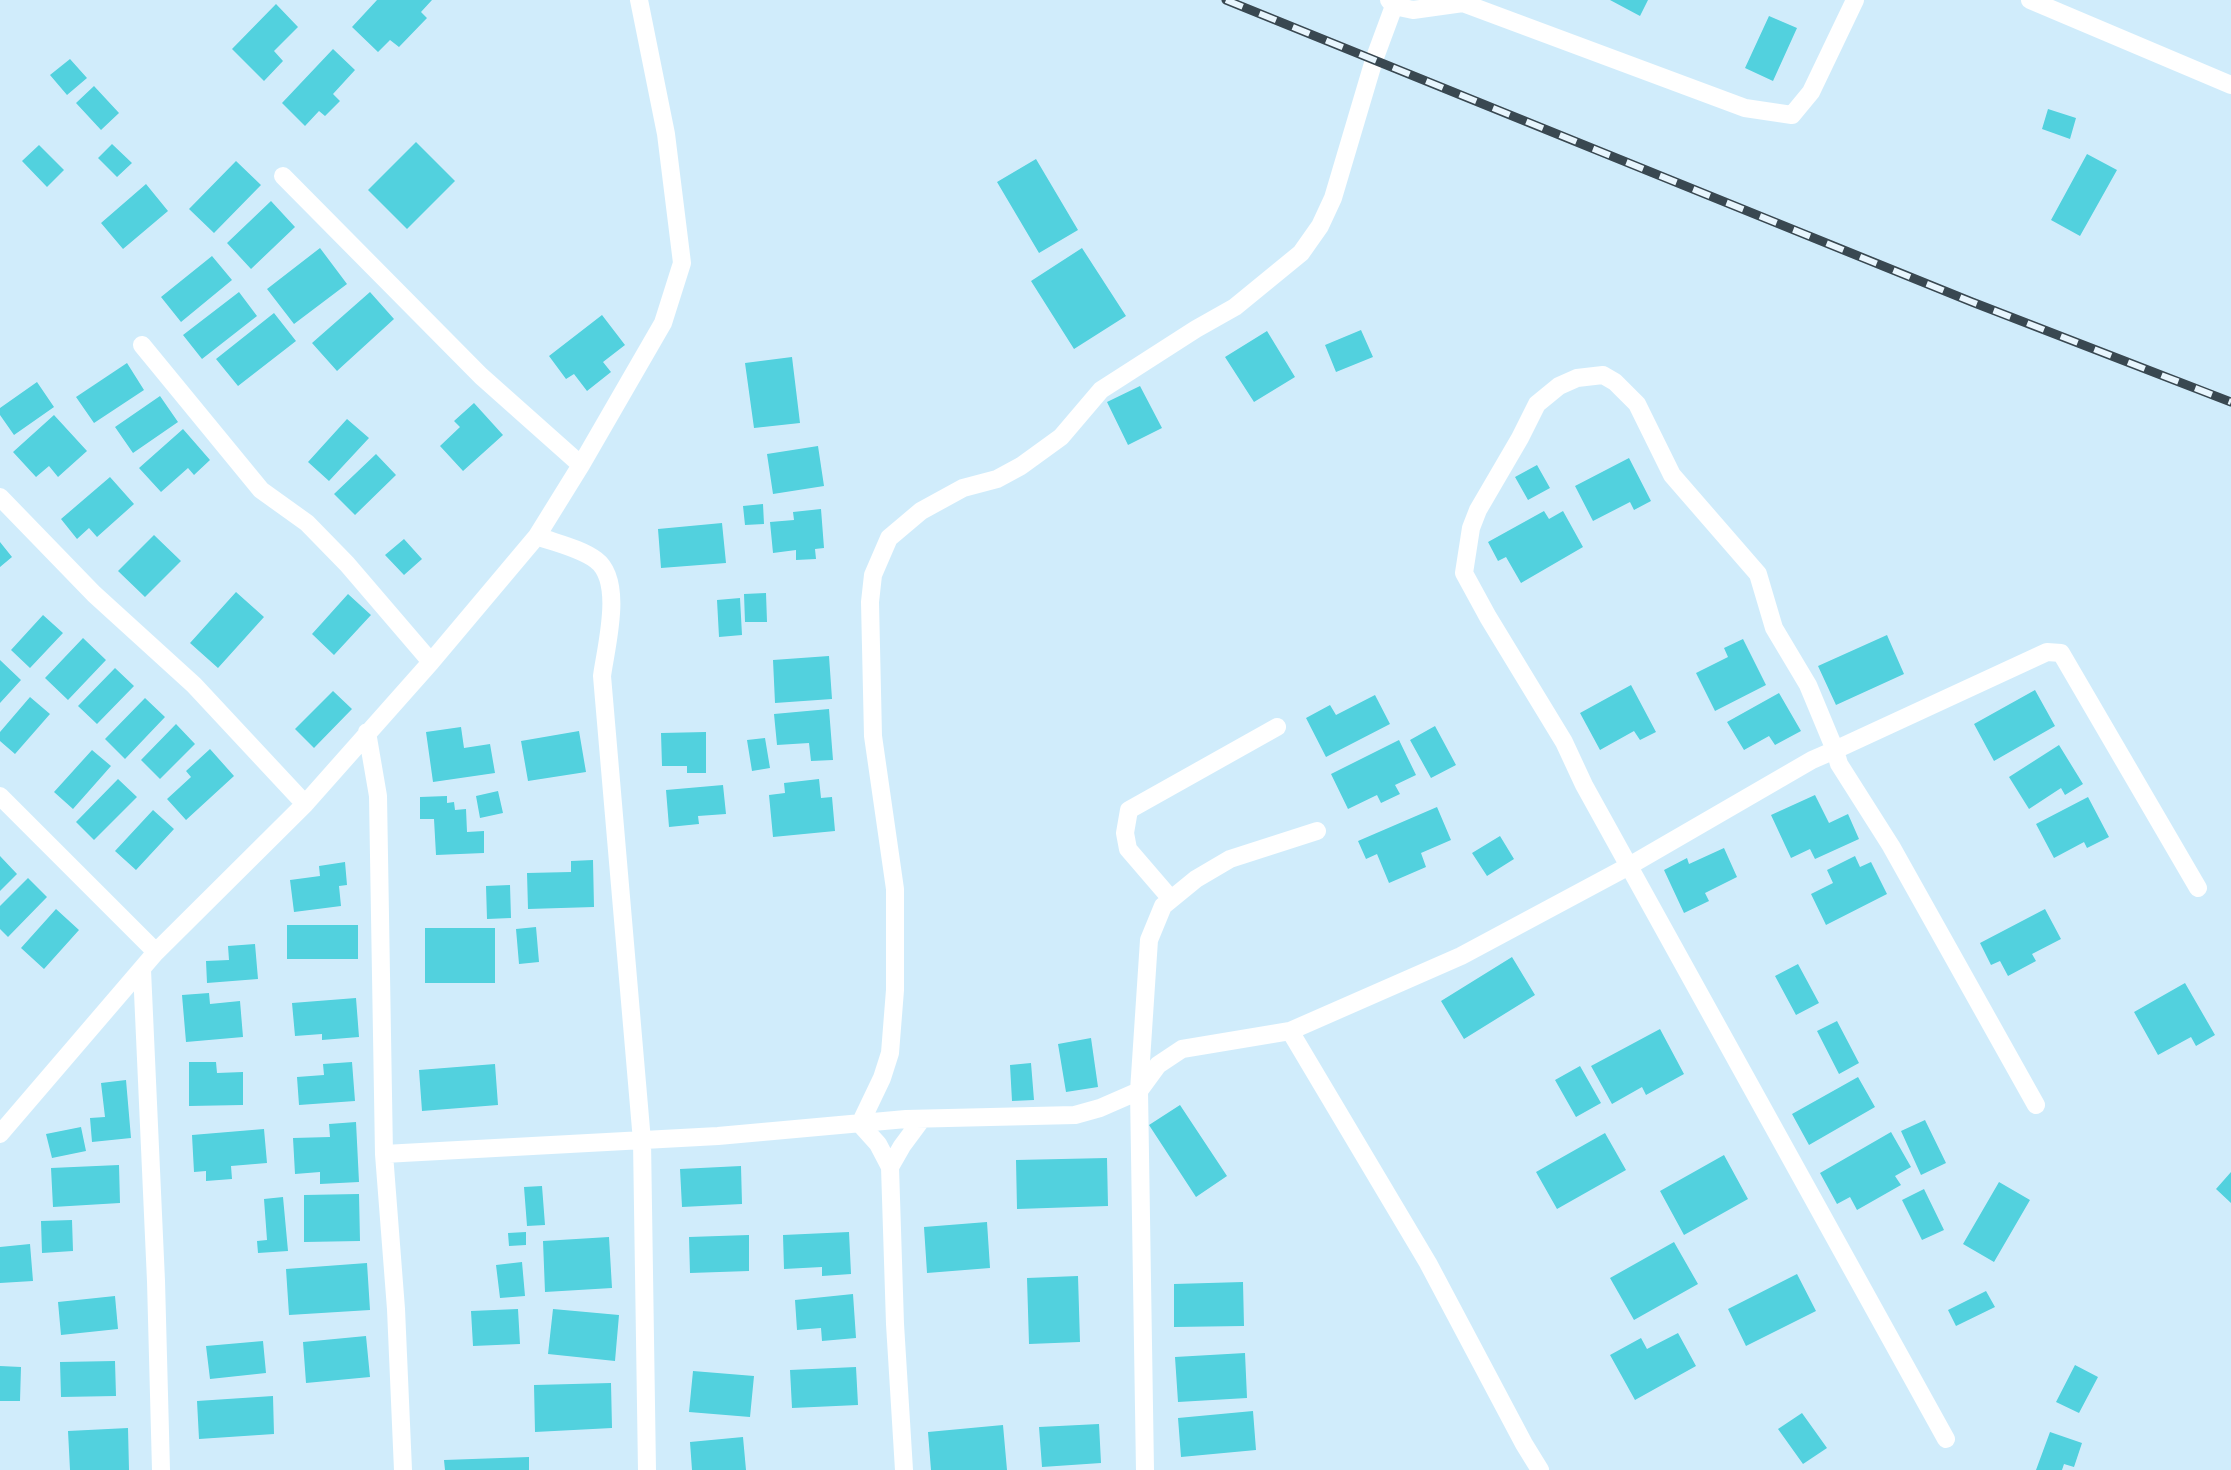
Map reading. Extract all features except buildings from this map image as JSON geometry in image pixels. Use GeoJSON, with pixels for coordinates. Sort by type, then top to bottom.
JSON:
{"type":"FeatureCollection","features":[{"type":"Feature","properties":{"kind":"street"},"geometry":{"type":"LineString","coordinates":[[3,1124],[156,952],[305,804],[537,536],[663,323],[682,263],[666,134],[639,0]]}},
{"type":"Feature","properties":{"kind":"street"},"geometry":{"type":"LineString","coordinates":[[860,1124],[890,1053],[895,990],[895,889],[873,736],[870,602],[873,575],[889,538],[921,511],[963,488],[997,479],[1021,466],[1061,437],[1101,390],[1235,307],[1301,253],[1320,226],[1333,198],[1392,3],[1413,10],[1463,3],[1745,108],[1792,115],[1811,92],[1855,0]]}},
{"type":"Feature","properties":{"kind":"street"},"geometry":{"type":"LineString","coordinates":[[2030,0],[2231,85]]}},
{"type":"Feature","properties":{"kind":"street"},"geometry":{"type":"LineString","coordinates":[[283,176],[481,376],[581,465]]}},
{"type":"Feature","properties":{"kind":"street"},"geometry":{"type":"LineString","coordinates":[[142,345],[261,490],[307,523],[347,564],[431,662]]}},
{"type":"Feature","properties":{"kind":"street"},"geometry":{"type":"LineString","coordinates":[[1946,1439],[1584,785],[1564,742],[1464,573],[1466,552],[1478,510],[1537,404],[1559,386],[1577,378],[1603,375],[1615,382],[1637,404],[1672,475],[1758,574],[1774,628],[1808,685],[1839,764],[1891,846],[2036,1105]]}},
{"type":"Feature","properties":{"kind":"street"},"geometry":{"type":"LineString","coordinates":[[0,497],[94,594],[194,685],[305,804]]}},
{"type":"Feature","properties":{"kind":"street"},"geometry":{"type":"LineString","coordinates":[[537,536],[593,558],[604,567],[611,594],[602,676],[642,1141],[647,1470]]}},
{"type":"Feature","properties":{"kind":"street"},"geometry":{"type":"LineString","coordinates":[[384,1154],[642,1141],[922,1119],[1075,1115],[1100,1108],[1139,1091],[1158,1065],[1182,1049],[1290,1031],[1461,956],[1629,866],[1812,760],[2047,652],[2061,653],[2198,888]]}},
{"type":"Feature","properties":{"kind":"street"},"geometry":{"type":"LineString","coordinates":[[1171,899],[1128,849],[1125,833],[1129,810],[1277,727]]}},
{"type":"Feature","properties":{"kind":"street"},"geometry":{"type":"LineString","coordinates":[[367,732],[378,796],[384,1154],[396,1309],[403,1470]]}},
{"type":"Feature","properties":{"kind":"street"},"geometry":{"type":"LineString","coordinates":[[0,796],[156,952]]}},
{"type":"Feature","properties":{"kind":"street"},"geometry":{"type":"LineString","coordinates":[[1145,1470],[1139,1091],[1149,940],[1163,906],[1196,879],[1230,859],[1317,831]]}},
{"type":"Feature","properties":{"kind":"street"},"geometry":{"type":"LineString","coordinates":[[142,970],[161,1470]]}},
{"type":"Feature","properties":{"kind":"street"},"geometry":{"type":"LineString","coordinates":[[1290,1031],[1428,1263],[1540,1470]]}},
{"type":"Feature","properties":{"kind":"street"},"geometry":{"type":"LineString","coordinates":[[890,1167],[922,1119]]}},
{"type":"Feature","properties":{"kind":"street"},"geometry":{"type":"LineString","coordinates":[[860,1124],[878,1144],[890,1167],[904,1470]]}},
{"type":"Feature","properties":{"kind":"railway"},"geometry":{"type":"LineString","coordinates":[[1226,0],[1972,302],[2231,402]]}}]}
